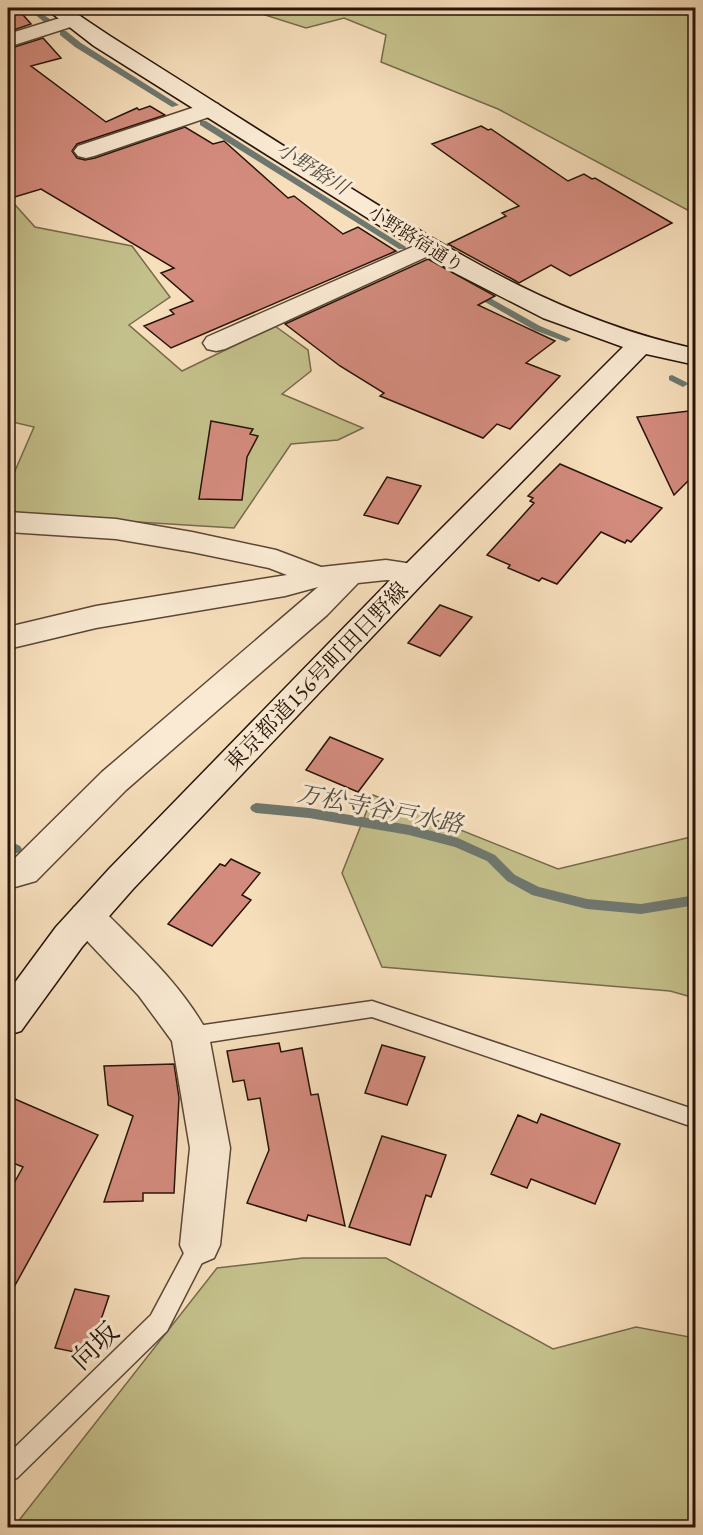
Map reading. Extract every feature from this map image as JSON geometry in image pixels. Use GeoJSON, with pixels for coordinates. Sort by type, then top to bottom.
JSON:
{"type":"FeatureCollection","features":[{"type":"Feature","properties":{"kind":"street"},"geometry":{"type":"LineString","coordinates":[[8,40],[64,14]]}},
{"type":"Feature","properties":{"kind":"street","name":"小野路宿通り"},"geometry":{"type":"LineString","coordinates":[[64,14],[102,41],[428,247],[536,307],[591,330],[640,345],[696,357]]}},
{"type":"Feature","properties":{"kind":"street"},"geometry":{"type":"LineString","coordinates":[[86,151],[210,109]]}},
{"type":"Feature","properties":{"kind":"street"},"geometry":{"type":"LineString","coordinates":[[216,343],[428,247]]}},
{"type":"Feature","properties":{"kind":"street","name":"東京都道156号町田日野線"},"geometry":{"type":"LineString","coordinates":[[8,1020],[69,937],[121,879],[415,573],[640,345]]}},
{"type":"Feature","properties":{"kind":"street"},"geometry":{"type":"LineString","coordinates":[[8,522],[116,529],[276,560],[333,577]]}},
{"type":"Feature","properties":{"kind":"street"},"geometry":{"type":"LineString","coordinates":[[8,638],[96,617],[333,577],[386,570],[415,573]]}},
{"type":"Feature","properties":{"kind":"street"},"geometry":{"type":"LineString","coordinates":[[8,875],[24,871],[114,781],[316,608],[333,577]]}},
{"type":"Feature","properties":{"kind":"street"},"geometry":{"type":"LineString","coordinates":[[87,917],[152,985],[190,1036],[210,1148],[200,1245]]}},
{"type":"Feature","properties":{"kind":"lane"},"geometry":{"type":"LineString","coordinates":[[190,1036],[372,1009],[696,1119]]}},
{"type":"Feature","properties":{"kind":"lane","name":"向坂"},"geometry":{"type":"LineString","coordinates":[[8,1470],[159,1323],[200,1245]]}},
{"type":"Feature","properties":{"kind":"shaded area"},"geometry":{"type":"Polygon","coordinates":[[[243,8],[695,8],[695,214],[498,109],[381,62],[386,35],[344,18],[306,28],[243,8]]]}},
{"type":"Feature","properties":{"kind":"shaded area"},"geometry":{"type":"Polygon","coordinates":[[[8,197],[35,227],[132,246],[170,297],[129,325],[182,371],[275,326],[308,350],[311,371],[282,394],[363,428],[338,440],[291,444],[234,528],[8,514],[8,487],[34,427],[8,421],[8,197]]]}},
{"type":"Feature","properties":{"kind":"shaded area"},"geometry":{"type":"Polygon","coordinates":[[[373,795],[558,869],[695,836],[695,998],[670,991],[382,967],[342,873],[373,795]]]}},
{"type":"Feature","properties":{"kind":"shaded area"},"geometry":{"type":"Polygon","coordinates":[[[303,1258],[386,1258],[553,1349],[636,1327],[695,1338],[695,1527],[13,1528],[217,1268],[303,1258]]]}},
{"type":"Feature","properties":{"kind":"building"},"geometry":{"type":"Polygon","coordinates":[[[8,8],[17,8],[31,24],[8,32],[8,8]]]}},
{"type":"Feature","properties":{"kind":"building"},"geometry":{"type":"Polygon","coordinates":[[[43,38],[61,58],[31,66],[106,122],[137,108],[139,110],[150,106],[165,115],[77,144],[72,151],[77,158],[85,160],[95,158],[185,127],[213,144],[224,141],[288,198],[294,196],[343,234],[358,227],[396,251],[171,348],[144,326],[174,314],[170,310],[193,301],[161,273],[174,268],[41,189],[8,199],[8,49],[43,38]]]}},
{"type":"Feature","properties":{"kind":"building"},"geometry":{"type":"Polygon","coordinates":[[[481,126],[488,130],[491,129],[568,181],[584,174],[592,179],[595,178],[672,223],[570,276],[551,265],[519,283],[448,244],[506,216],[502,213],[519,206],[432,144],[481,126]]]}},
{"type":"Feature","properties":{"kind":"building"},"geometry":{"type":"Polygon","coordinates":[[[428,259],[495,296],[478,305],[555,341],[526,363],[560,376],[510,429],[497,424],[483,438],[380,396],[384,393],[340,366],[285,324],[428,259]]]}},
{"type":"Feature","properties":{"kind":"building"},"geometry":{"type":"Polygon","coordinates":[[[689,411],[696,424],[696,473],[674,495],[637,417],[689,411]]]}},
{"type":"Feature","properties":{"kind":"building"},"geometry":{"type":"Polygon","coordinates":[[[211,421],[253,429],[250,434],[258,436],[247,457],[242,500],[199,499],[211,421]]]}},
{"type":"Feature","properties":{"kind":"building"},"geometry":{"type":"Polygon","coordinates":[[[560,464],[662,508],[631,542],[627,540],[625,543],[601,532],[557,584],[542,578],[539,581],[508,568],[510,565],[487,555],[534,503],[530,501],[533,498],[528,496],[560,464]]]}},
{"type":"Feature","properties":{"kind":"building"},"geometry":{"type":"Polygon","coordinates":[[[387,477],[421,486],[398,524],[364,515],[387,477]]]}},
{"type":"Feature","properties":{"kind":"building"},"geometry":{"type":"Polygon","coordinates":[[[440,605],[472,617],[440,656],[408,643],[440,605]]]}},
{"type":"Feature","properties":{"kind":"building"},"geometry":{"type":"Polygon","coordinates":[[[330,737],[383,759],[358,792],[306,770],[330,737]]]}},
{"type":"Feature","properties":{"kind":"building"},"geometry":{"type":"Polygon","coordinates":[[[231,859],[260,873],[242,895],[251,900],[212,946],[168,924],[220,864],[225,866],[231,859]]]}},
{"type":"Feature","properties":{"kind":"building"},"geometry":{"type":"Polygon","coordinates":[[[279,1043],[281,1052],[302,1048],[311,1095],[318,1094],[345,1226],[308,1215],[306,1221],[247,1203],[269,1150],[260,1098],[248,1100],[244,1080],[233,1082],[227,1051],[279,1043]]]}},
{"type":"Feature","properties":{"kind":"building"},"geometry":{"type":"Polygon","coordinates":[[[382,1045],[425,1057],[407,1105],[365,1093],[382,1045]]]}},
{"type":"Feature","properties":{"kind":"building"},"geometry":{"type":"Polygon","coordinates":[[[174,1064],[179,1098],[174,1193],[143,1193],[143,1201],[104,1202],[133,1116],[108,1105],[104,1066],[174,1064]]]}},
{"type":"Feature","properties":{"kind":"building"},"geometry":{"type":"Polygon","coordinates":[[[8,1096],[98,1135],[8,1298],[8,1194],[23,1167],[8,1161],[8,1096]]]}},
{"type":"Feature","properties":{"kind":"building"},"geometry":{"type":"Polygon","coordinates":[[[541,1114],[620,1144],[595,1204],[531,1179],[527,1188],[491,1174],[518,1115],[537,1123],[541,1114]]]}},
{"type":"Feature","properties":{"kind":"building"},"geometry":{"type":"Polygon","coordinates":[[[382,1136],[446,1155],[431,1197],[426,1195],[410,1245],[349,1227],[382,1136]]]}},
{"type":"Feature","properties":{"kind":"building"},"geometry":{"type":"Polygon","coordinates":[[[75,1289],[109,1296],[89,1355],[55,1348],[75,1289]]]}},
{"type":"Feature","properties":{"kind":"waterway","name":"小野路川"},"geometry":{"type":"LineString","coordinates":[[30,8],[47,20]]}},
{"type":"Feature","properties":{"kind":"waterway","name":"小野路川"},"geometry":{"type":"LineString","coordinates":[[63,33],[78,45],[175,105]]}},
{"type":"Feature","properties":{"kind":"waterway","name":"小野路川"},"geometry":{"type":"LineString","coordinates":[[203,123],[402,247]]}},
{"type":"Feature","properties":{"kind":"waterway","name":"小野路川"},"geometry":{"type":"LineString","coordinates":[[474,292],[537,328],[566,339]]}},
{"type":"Feature","properties":{"kind":"waterway","name":"小野路川"},"geometry":{"type":"LineString","coordinates":[[672,378],[683,384]]}},
{"type":"Feature","properties":{"kind":"waterway","name":"万松寺谷戸水路"},"geometry":{"type":"LineString","coordinates":[[256,808],[309,813],[409,830],[458,843],[491,858],[511,878],[536,891],[587,904],[641,909],[696,900]]}},
{"type":"Feature","properties":{"kind":"waterway","name":"万松寺谷戸水路"},"geometry":{"type":"LineString","coordinates":[[8,851],[16,849]]}}]}
